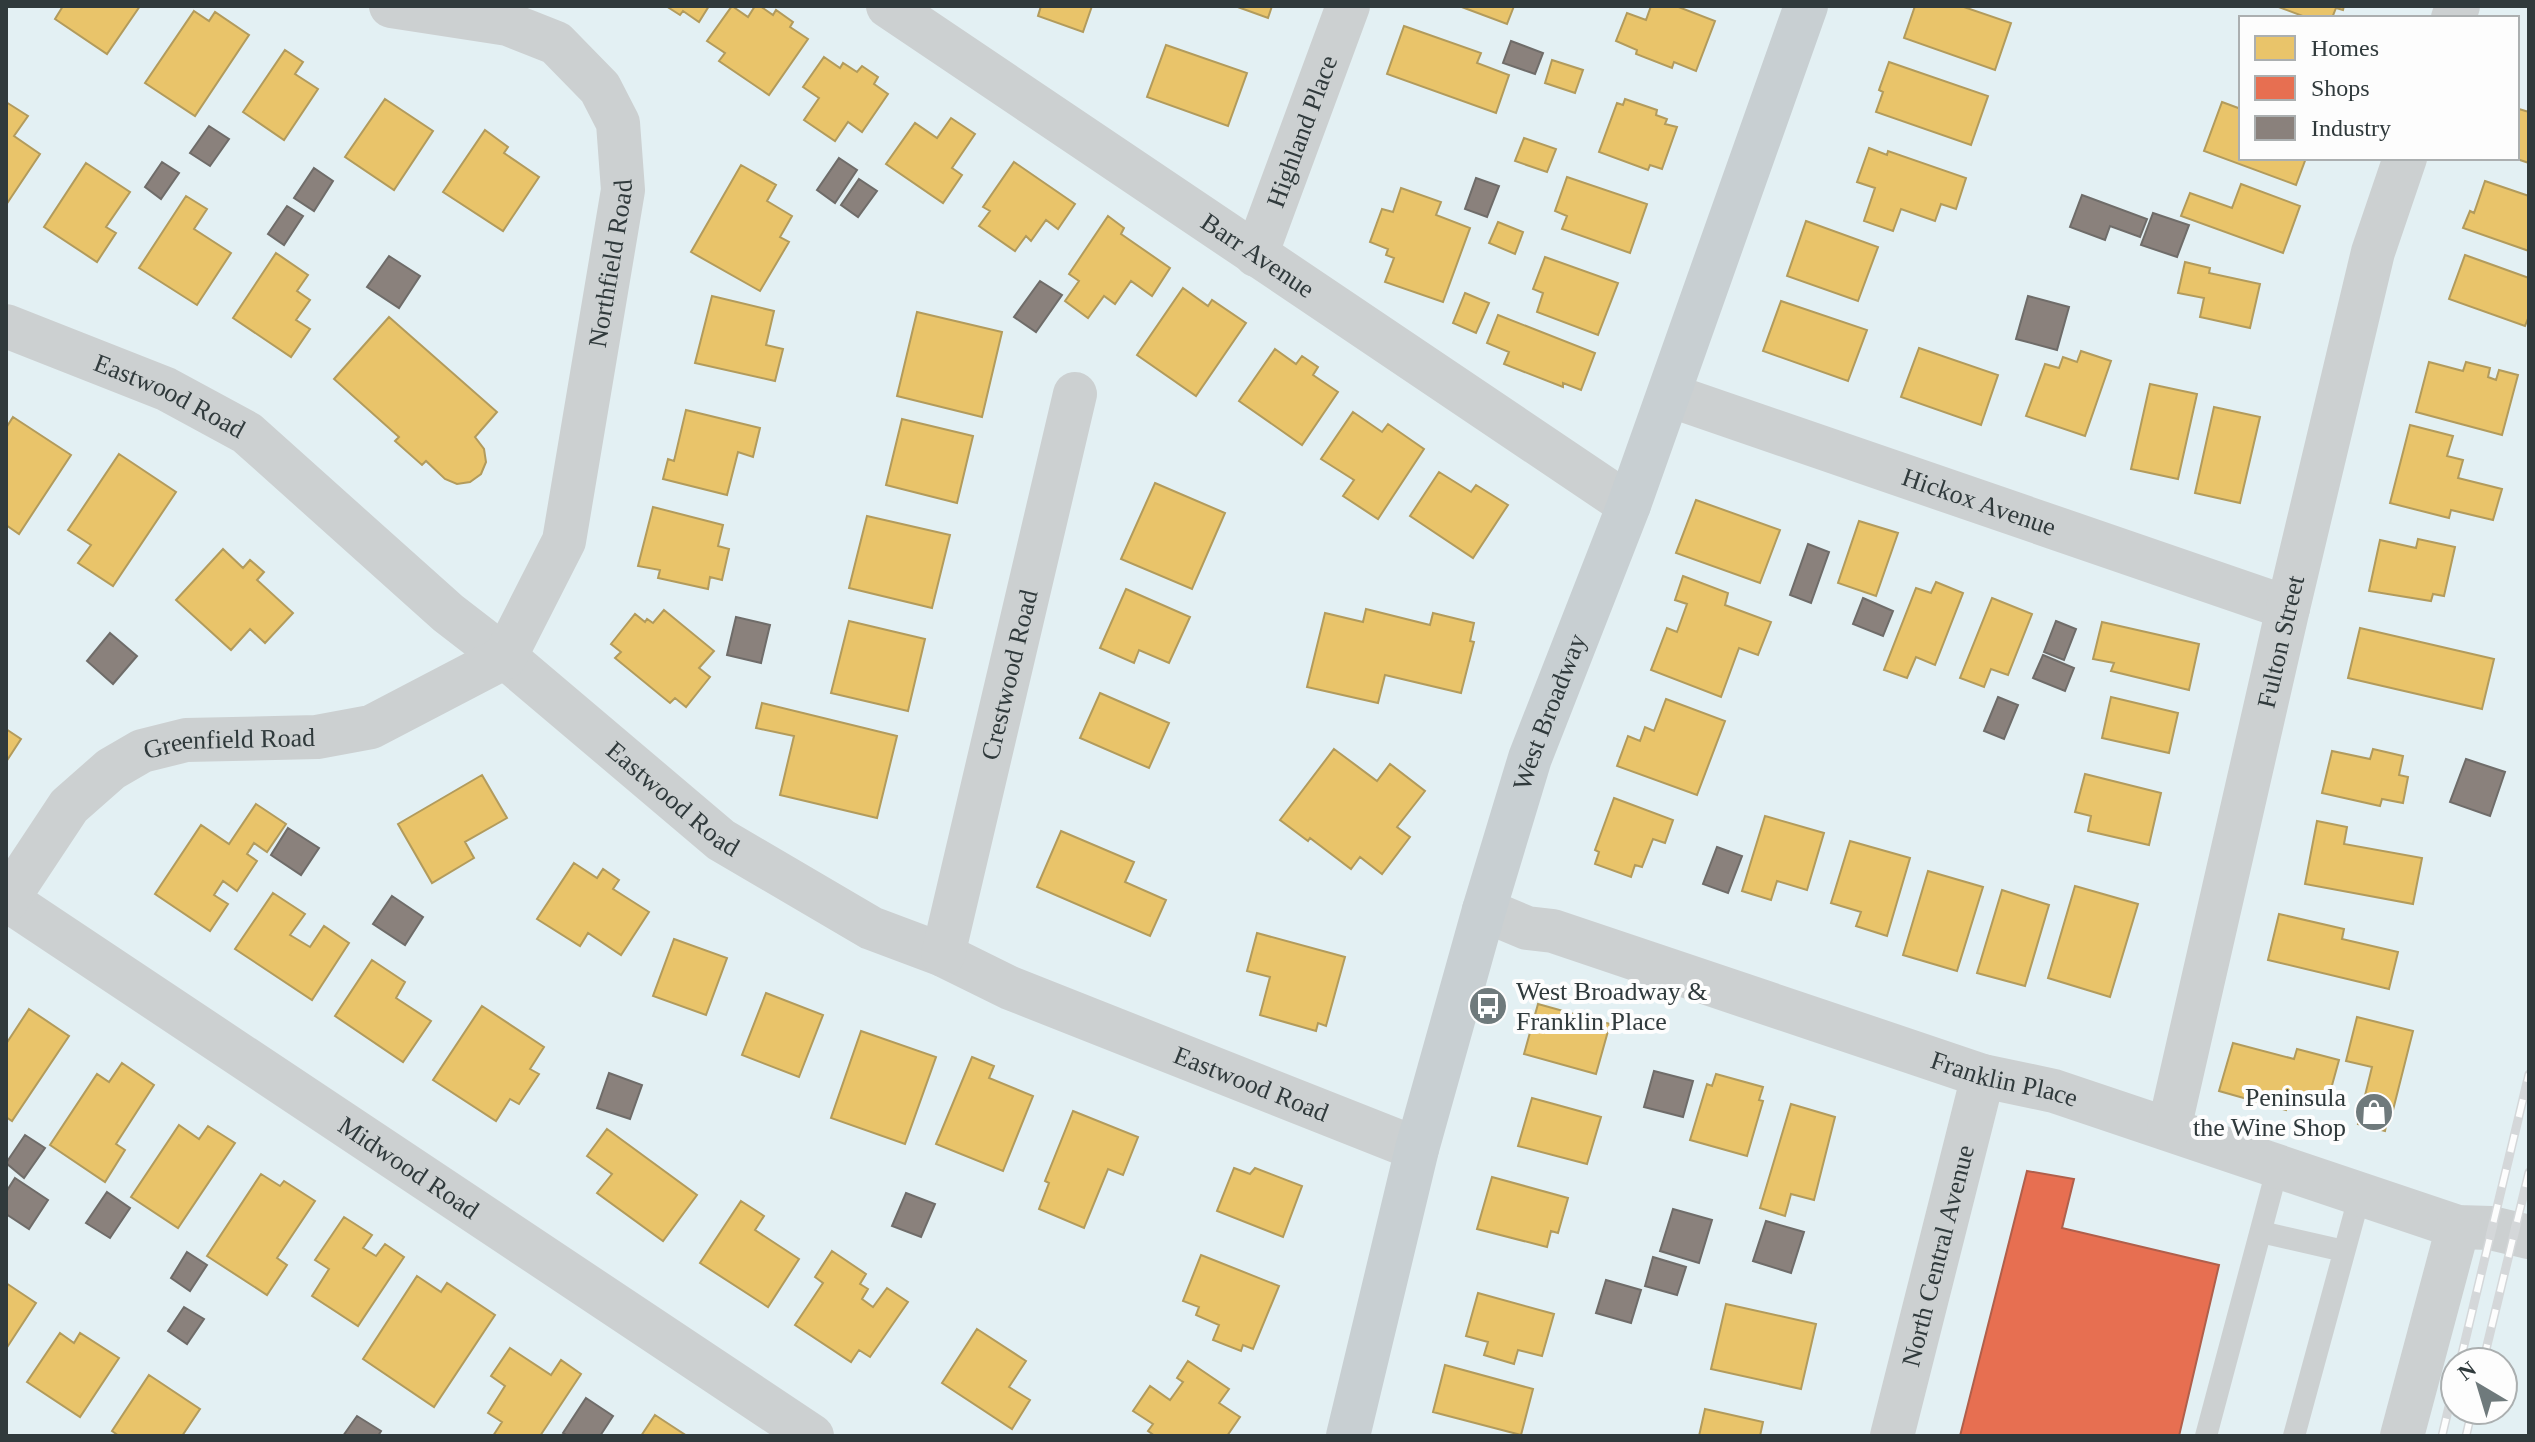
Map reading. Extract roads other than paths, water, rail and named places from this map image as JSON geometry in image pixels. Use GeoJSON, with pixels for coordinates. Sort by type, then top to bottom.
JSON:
{"type":"FeatureCollection","features":[{"type":"Feature","properties":{"kind":"main road","name":"West Broadway"},"geometry":{"type":"LineString","coordinates":[[1348,1436],[1417,1149],[1530,758],[1629,505],[1806,6]]}},
{"type":"Feature","properties":{"kind":"street","name":"Northfield Road"},"geometry":{"type":"LineString","coordinates":[[391,6],[508,24],[556,43],[600,88],[618,123],[623,190],[564,541],[505,657]]}},
{"type":"Feature","properties":{"kind":"street","name":"Highland Place"},"geometry":{"type":"LineString","coordinates":[[1256,255],[1348,6]]}},
{"type":"Feature","properties":{"kind":"street","name":"Barr Avenue"},"geometry":{"type":"LineString","coordinates":[[894,8],[1629,505]]}},
{"type":"Feature","properties":{"kind":"street","name":"Fulton Street"},"geometry":{"type":"LineString","coordinates":[[2169,1129],[2373,252],[2404,160]]}},
{"type":"Feature","properties":{"kind":"street","name":"Eastwood Road"},"geometry":{"type":"LineString","coordinates":[[6,326],[166,389],[247,433],[448,613],[505,657],[721,840],[871,928],[943,955],[1010,988],[1417,1149]]}},
{"type":"Feature","properties":{"kind":"street","name":"Crestwood Road"},"geometry":{"type":"LineString","coordinates":[[943,955],[1075,394]]}},
{"type":"Feature","properties":{"kind":"street","name":"Hickox Avenue"},"geometry":{"type":"LineString","coordinates":[[1669,395],[2288,608]]}},
{"type":"Feature","properties":{"kind":"street","name":"Greenfield Road"},"geometry":{"type":"LineString","coordinates":[[6,900],[69,806],[111,769],[142,751],[186,740],[317,737],[371,727],[505,657]]}},
{"type":"Feature","properties":{"kind":"street","name":"Midwood Road"},"geometry":{"type":"LineString","coordinates":[[6,900],[812,1436]]}},
{"type":"Feature","properties":{"kind":"street","name":"Franklin Place"},"geometry":{"type":"LineString","coordinates":[[1484,910],[1527,928],[1553,931],[1983,1076],[2054,1091],[2458,1227],[2491,1228],[2529,1237]]}},
{"type":"Feature","properties":{"kind":"street","name":"North Central Avenue"},"geometry":{"type":"LineString","coordinates":[[1892,1436],[1983,1076]]}},
{"type":"Feature","properties":{"kind":"street"},"geometry":{"type":"LineString","coordinates":[[2402,1436],[2458,1227]]}},
{"type":"Feature","properties":{"kind":"lane"},"geometry":{"type":"LineString","coordinates":[[2206,1436],[2278,1166]]}},
{"type":"Feature","properties":{"kind":"lane"},"geometry":{"type":"LineString","coordinates":[[2294,1436],[2360,1194]]}},
{"type":"Feature","properties":{"kind":"lane"},"geometry":{"type":"LineString","coordinates":[[2261,1232],[2344,1251]]}},
{"type":"Feature","properties":{"kind":"railway"},"geometry":{"type":"LineString","coordinates":[[2464,1346],[2529,1074]]}},
{"type":"Feature","properties":{"kind":"railway"},"geometry":{"type":"LineString","coordinates":[[2487,1346],[2529,1172]]}},
{"type":"Feature","properties":{"kind":"railway"},"geometry":{"type":"LineString","coordinates":[[2442,1436],[2444,1426]]}},
{"type":"Feature","properties":{"kind":"railway"},"geometry":{"type":"LineString","coordinates":[[2466,1436],[2468,1426]]}},
{"type":"Feature","properties":{"kind":"place","name":"West Broadway & Franklin Place"},"geometry":{"type":"Point","coordinates":[1488,1006]}},
{"type":"Feature","properties":{"kind":"place","name":"Peninsula the Wine Shop"},"geometry":{"type":"Point","coordinates":[2374,1112]}}]}
